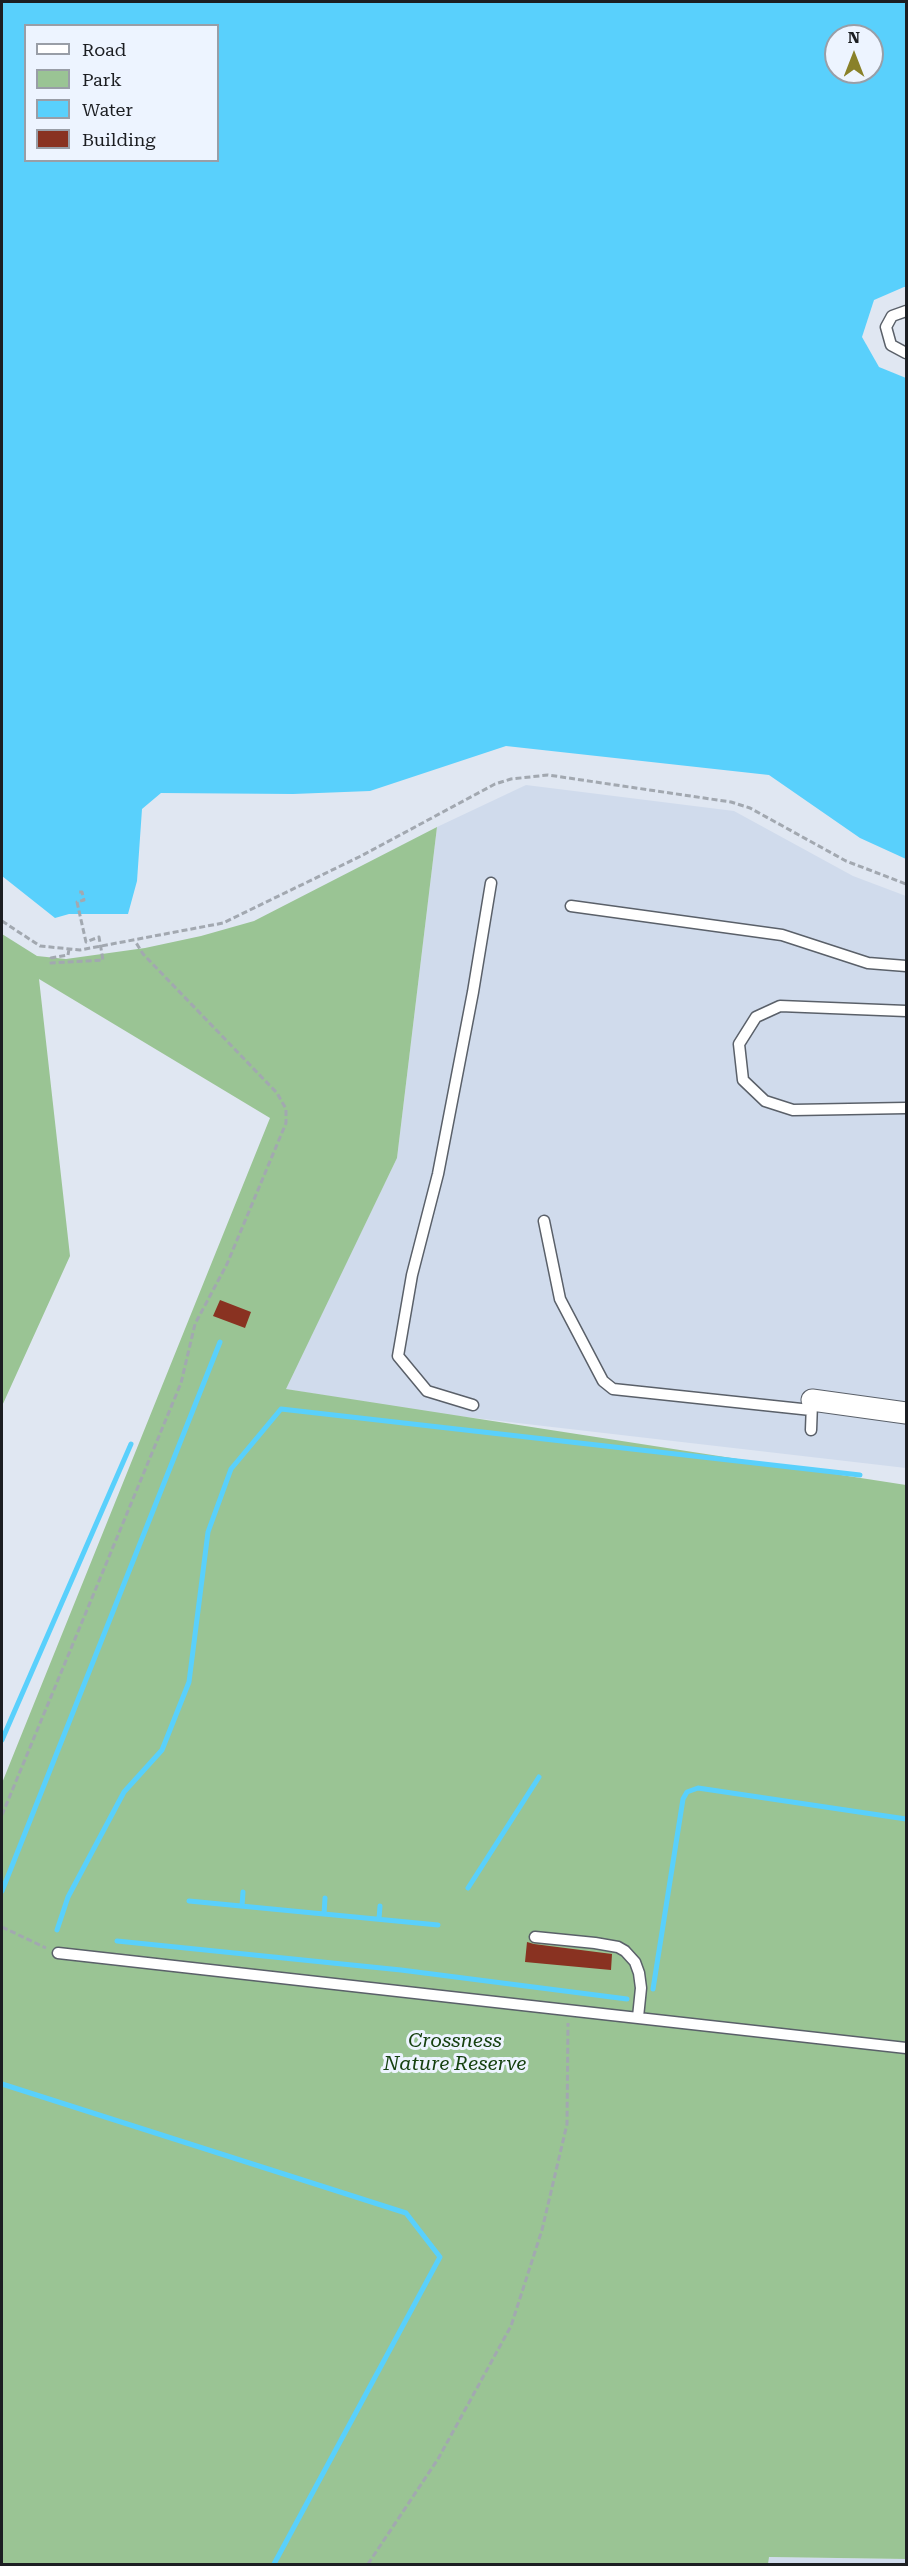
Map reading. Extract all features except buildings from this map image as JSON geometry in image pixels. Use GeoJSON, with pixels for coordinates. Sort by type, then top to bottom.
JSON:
{"type":"FeatureCollection","features":[{"type":"Feature","properties":{"kind":"street"},"geometry":{"type":"LineString","coordinates":[[812,1405],[906,1413]]}},
{"type":"Feature","properties":{"kind":"lane"},"geometry":{"type":"LineString","coordinates":[[906,311],[892,316],[886,327],[891,345],[906,353]]}},
{"type":"Feature","properties":{"kind":"lane"},"geometry":{"type":"LineString","coordinates":[[473,1405],[427,1391],[398,1356],[412,1275],[438,1174],[491,884]]}},
{"type":"Feature","properties":{"kind":"lane"},"geometry":{"type":"LineString","coordinates":[[571,906],[783,935],[868,963],[906,966]]}},
{"type":"Feature","properties":{"kind":"lane"},"geometry":{"type":"LineString","coordinates":[[906,1011],[780,1006],[756,1017],[739,1044],[743,1080],[765,1101],[793,1110],[906,1108]]}},
{"type":"Feature","properties":{"kind":"lane"},"geometry":{"type":"LineString","coordinates":[[544,1221],[560,1299],[603,1382],[613,1389],[812,1405],[811,1430]]}},
{"type":"Feature","properties":{"kind":"lane"},"geometry":{"type":"LineString","coordinates":[[536,1937],[595,1943],[618,1947],[625,1951],[635,1962],[639,1973],[641,1988],[638,2017]]}},
{"type":"Feature","properties":{"kind":"lane"},"geometry":{"type":"LineString","coordinates":[[58,1953],[568,2012],[638,2017],[906,2048]]}},
{"type":"Feature","properties":{"kind":"path"},"geometry":{"type":"LineString","coordinates":[[2,921],[40,946],[69,949],[135,941],[232,919],[361,856],[495,784],[529,776],[592,781],[741,805],[846,861],[906,884]]}},
{"type":"Feature","properties":{"kind":"path"},"geometry":{"type":"LineString","coordinates":[[69,949],[68,955],[51,958],[51,963],[103,960],[99,938],[86,942],[77,902],[84,900],[82,892],[78,892]]}},
{"type":"Feature","properties":{"kind":"path"},"geometry":{"type":"LineString","coordinates":[[2,1815],[181,1383],[195,1324],[227,1264],[286,1123],[286,1109],[277,1093],[143,954],[135,941]]}},
{"type":"Feature","properties":{"kind":"path"},"geometry":{"type":"LineString","coordinates":[[2,1927],[58,1953]]}},
{"type":"Feature","properties":{"kind":"path"},"geometry":{"type":"LineString","coordinates":[[368,2565],[438,2459],[511,2326],[542,2230],[567,2124],[568,2012]]}},
{"type":"Feature","properties":{"kind":"shaded area"},"geometry":{"type":"Polygon","coordinates":[[[526,785],[734,811],[853,876],[906,896],[906,1468],[440,1414],[285,1389],[397,1158],[437,827],[526,785]]]}},
{"type":"Feature","properties":{"kind":"shaded area"},"geometry":{"type":"Polygon","coordinates":[[[768,2557],[906,2559],[906,2564],[768,2564],[768,2557]]]}},
{"type":"Feature","properties":{"kind":"green space","name":"Crossness Nature Reserve"},"geometry":{"type":"Polygon","coordinates":[[[437,827],[397,1158],[286,1389],[906,1485],[906,2559],[769,2557],[768,2564],[2,2564],[2,1783],[270,1118],[39,979],[70,1256],[2,1406],[2,934],[37,956],[66,959],[145,948],[201,936],[254,921],[437,827]]]}},
{"type":"Feature","properties":{"kind":"water"},"geometry":{"type":"Polygon","coordinates":[[[2,2],[906,2],[906,859],[860,838],[769,775],[506,746],[370,791],[293,794],[161,793],[142,809],[137,881],[128,914],[69,914],[55,918],[2,876],[2,2]]]}},
{"type":"Feature","properties":{"kind":"pier"},"geometry":{"type":"Polygon","coordinates":[[[906,287],[906,378],[879,367],[862,337],[874,300],[906,287]]]}},
{"type":"Feature","properties":{"kind":"waterway"},"geometry":{"type":"LineString","coordinates":[[2,1891],[220,1342]]}},
{"type":"Feature","properties":{"kind":"waterway"},"geometry":{"type":"LineString","coordinates":[[57,1930],[68,1897],[124,1792],[162,1750],[189,1682],[208,1532],[231,1469],[281,1409],[860,1475]]}},
{"type":"Feature","properties":{"kind":"waterway"},"geometry":{"type":"LineString","coordinates":[[2,1740],[131,1444]]}},
{"type":"Feature","properties":{"kind":"waterway"},"geometry":{"type":"LineString","coordinates":[[468,1888],[539,1777]]}},
{"type":"Feature","properties":{"kind":"waterway"},"geometry":{"type":"LineString","coordinates":[[653,1989],[683,1799],[687,1792],[698,1788],[906,1819]]}},
{"type":"Feature","properties":{"kind":"waterway"},"geometry":{"type":"LineString","coordinates":[[242,1906],[243,1892]]}},
{"type":"Feature","properties":{"kind":"waterway"},"geometry":{"type":"LineString","coordinates":[[324,1914],[325,1898]]}},
{"type":"Feature","properties":{"kind":"waterway"},"geometry":{"type":"LineString","coordinates":[[189,1901],[438,1925]]}},
{"type":"Feature","properties":{"kind":"waterway"},"geometry":{"type":"LineString","coordinates":[[379,1919],[380,1906]]}},
{"type":"Feature","properties":{"kind":"waterway"},"geometry":{"type":"LineString","coordinates":[[117,1941],[401,1970],[627,1999]]}},
{"type":"Feature","properties":{"kind":"waterway"},"geometry":{"type":"LineString","coordinates":[[2,2084],[406,2213],[440,2257],[274,2564]]}}]}
